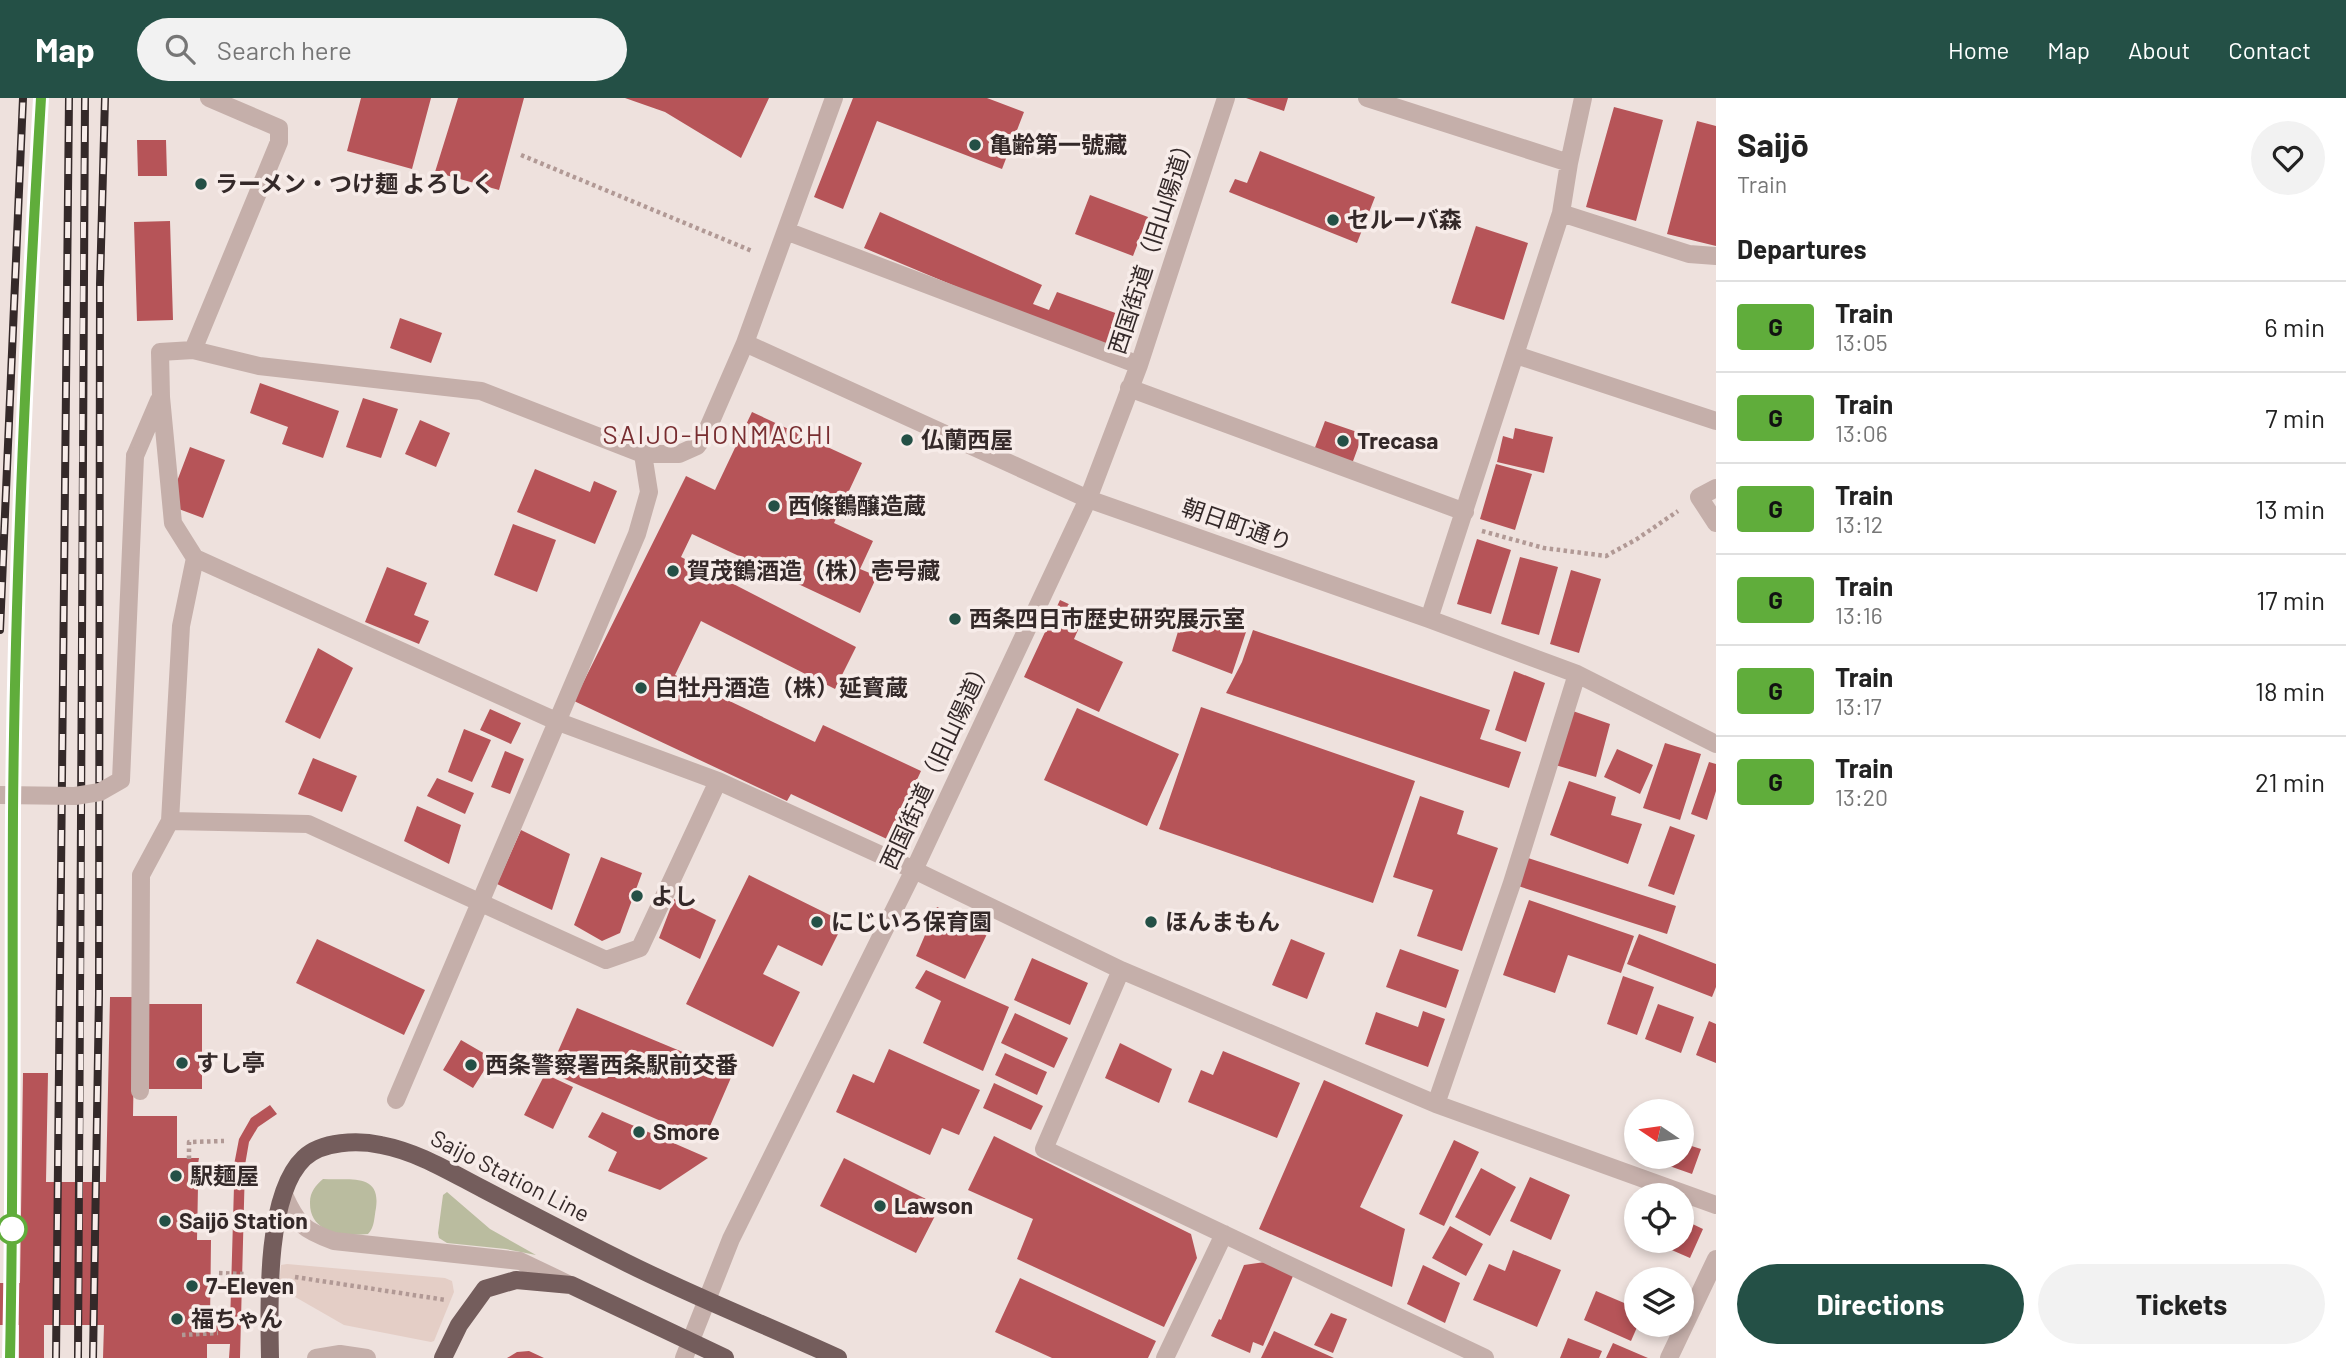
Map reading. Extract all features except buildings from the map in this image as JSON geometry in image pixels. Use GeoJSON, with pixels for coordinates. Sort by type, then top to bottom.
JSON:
{"type":"FeatureCollection","features":[{"type":"Feature","properties":{"kind":"main road","name":"Saijo Station Line"},"geometry":{"type":"LineString","coordinates":[[270,1358],[271,1275],[277,1218],[284,1195],[293,1174],[305,1157],[322,1148],[349,1142],[380,1145],[422,1157],[619,1259],[838,1358]]}},
{"type":"Feature","properties":{"kind":"main road"},"geometry":{"type":"LineString","coordinates":[[443,1358],[459,1325],[485,1289],[516,1280],[572,1285],[687,1350],[725,1358]]}},
{"type":"Feature","properties":{"kind":"street"},"geometry":{"type":"LineString","coordinates":[[193,350],[279,142],[279,128],[209,98]]}},
{"type":"Feature","properties":{"kind":"street"},"geometry":{"type":"LineString","coordinates":[[834,98],[745,343],[705,435],[697,446],[679,454],[643,454],[481,391],[258,366],[193,350],[160,352],[161,397],[173,523],[195,558],[556,721],[718,780],[914,870],[1121,970],[1436,1104],[1716,1205]]}},
{"type":"Feature","properties":{"kind":"street","name":"西国街道（旧山陽道）"},"geometry":{"type":"LineString","coordinates":[[687,1350],[731,1239],[914,870],[1088,499],[1139,365],[1226,98]]}},
{"type":"Feature","properties":{"kind":"street"},"geometry":{"type":"LineString","coordinates":[[1367,98],[1569,163]]}},
{"type":"Feature","properties":{"kind":"street"},"geometry":{"type":"LineString","coordinates":[[1429,619],[1561,213],[1583,98]]}},
{"type":"Feature","properties":{"kind":"street"},"geometry":{"type":"LineString","coordinates":[[1561,213],[1689,254],[1716,256]]}},
{"type":"Feature","properties":{"kind":"street"},"geometry":{"type":"LineString","coordinates":[[786,231],[1139,365]]}},
{"type":"Feature","properties":{"kind":"street","name":"朝日町通り"},"geometry":{"type":"LineString","coordinates":[[745,343],[1088,499],[1577,674],[1716,744]]}},
{"type":"Feature","properties":{"kind":"street"},"geometry":{"type":"LineString","coordinates":[[1516,355],[1716,421]]}},
{"type":"Feature","properties":{"kind":"street"},"geometry":{"type":"LineString","coordinates":[[1129,388],[1462,518]]}},
{"type":"Feature","properties":{"kind":"street"},"geometry":{"type":"LineString","coordinates":[[0,794],[75,796],[100,792],[121,780],[135,456],[161,397]]}},
{"type":"Feature","properties":{"kind":"street"},"geometry":{"type":"LineString","coordinates":[[396,1100],[637,534],[649,492],[643,454]]}},
{"type":"Feature","properties":{"kind":"street"},"geometry":{"type":"LineString","coordinates":[[1716,488],[1699,497],[1716,523]]}},
{"type":"Feature","properties":{"kind":"street"},"geometry":{"type":"LineString","coordinates":[[140,1091],[141,875],[170,821],[181,626],[195,558]]}},
{"type":"Feature","properties":{"kind":"street"},"geometry":{"type":"LineString","coordinates":[[1436,1104],[1512,883],[1577,674]]}},
{"type":"Feature","properties":{"kind":"street"},"geometry":{"type":"LineString","coordinates":[[170,821],[308,824],[606,960],[640,948],[718,780]]}},
{"type":"Feature","properties":{"kind":"street"},"geometry":{"type":"LineString","coordinates":[[1121,970],[1044,1149],[1485,1358]]}},
{"type":"Feature","properties":{"kind":"street"},"geometry":{"type":"LineString","coordinates":[[284,1195],[294,1217],[311,1233],[334,1241],[520,1261],[572,1285]]}},
{"type":"Feature","properties":{"kind":"street"},"geometry":{"type":"LineString","coordinates":[[1165,1358],[1224,1234]]}},
{"type":"Feature","properties":{"kind":"street"},"geometry":{"type":"LineString","coordinates":[[1669,1358],[1716,1259]]}},
{"type":"Feature","properties":{"kind":"street"},"geometry":{"type":"LineString","coordinates":[[316,1358],[340,1354],[367,1358]]}},
{"type":"Feature","properties":{"kind":"path"},"geometry":{"type":"LineString","coordinates":[[521,155],[776,260]]}},
{"type":"Feature","properties":{"kind":"path"},"geometry":{"type":"LineString","coordinates":[[1462,518],[1544,548],[1606,556],[1637,539],[1699,497]]}},
{"type":"Feature","properties":{"kind":"path"},"geometry":{"type":"LineString","coordinates":[[189,1159],[189,1142],[224,1141]]}},
{"type":"Feature","properties":{"kind":"path"},"geometry":{"type":"LineString","coordinates":[[219,1273],[259,1275]]}},
{"type":"Feature","properties":{"kind":"path"},"geometry":{"type":"LineString","coordinates":[[293,1277],[450,1301]]}},
{"type":"Feature","properties":{"kind":"path"},"geometry":{"type":"LineString","coordinates":[[182,1335],[218,1333]]}},
{"type":"Feature","properties":{"kind":"green space"},"geometry":{"type":"Polygon","coordinates":[[[323,1179],[361,1181],[373,1189],[376,1208],[373,1225],[368,1234],[348,1235],[329,1231],[315,1221],[310,1198],[323,1179]]]}},
{"type":"Feature","properties":{"kind":"green space"},"geometry":{"type":"Polygon","coordinates":[[[447,1192],[490,1229],[536,1255],[447,1243],[439,1238],[443,1195],[447,1192]]]}},
{"type":"Feature","properties":{"kind":"shaded area"},"geometry":{"type":"Polygon","coordinates":[[[281,1265],[445,1278],[452,1281],[454,1292],[434,1341],[431,1342],[344,1325],[283,1290],[279,1285],[281,1265]]]}},
{"type":"Feature","properties":{"kind":"railway"},"geometry":{"type":"LineString","coordinates":[[0,630],[23,98]]}},
{"type":"Feature","properties":{"kind":"railway"},"geometry":{"type":"LineString","coordinates":[[10,1358],[14,1146],[13,812],[25,403],[41,98]]}},
{"type":"Feature","properties":{"kind":"railway"},"geometry":{"type":"LineString","coordinates":[[56,1358],[69,98]]}},
{"type":"Feature","properties":{"kind":"railway"},"geometry":{"type":"LineString","coordinates":[[78,1358],[85,98]]}},
{"type":"Feature","properties":{"kind":"railway"},"geometry":{"type":"LineString","coordinates":[[93,1358],[99,995],[100,284],[105,98]]}},
{"type":"Feature","properties":{"kind":"train","name":"G"},"geometry":{"type":"LineString","coordinates":[[10,1358],[14,1146],[14,788],[25,403],[41,98]]}},
{"type":"Feature","properties":{"kind":"place","name":"亀齢第一號藏"},"geometry":{"type":"Point","coordinates":[975,145]}},
{"type":"Feature","properties":{"kind":"place","name":"ラーメン・つけ麺 よろしく"},"geometry":{"type":"Point","coordinates":[201,184]}},
{"type":"Feature","properties":{"kind":"place","name":"セルーバ森"},"geometry":{"type":"Point","coordinates":[1333,220]}},
{"type":"Feature","properties":{"kind":"place","name":"仏蘭西屋"},"geometry":{"type":"Point","coordinates":[907,440]}},
{"type":"Feature","properties":{"kind":"place","name":"Trecasa"},"geometry":{"type":"Point","coordinates":[1343,441]}},
{"type":"Feature","properties":{"kind":"place","name":"西條鶴醸造蔵"},"geometry":{"type":"Point","coordinates":[774,506]}},
{"type":"Feature","properties":{"kind":"place","name":"賀茂鶴酒造（株）壱号藏"},"geometry":{"type":"Point","coordinates":[673,571]}},
{"type":"Feature","properties":{"kind":"place","name":"西条四日市歴史研究展示室"},"geometry":{"type":"Point","coordinates":[955,619]}},
{"type":"Feature","properties":{"kind":"place","name":"白牡丹酒造（株）延寳蔵"},"geometry":{"type":"Point","coordinates":[641,688]}},
{"type":"Feature","properties":{"kind":"place","name":"よし"},"geometry":{"type":"Point","coordinates":[637,896]}},
{"type":"Feature","properties":{"kind":"place","name":"にじいろ保育園"},"geometry":{"type":"Point","coordinates":[817,922]}},
{"type":"Feature","properties":{"kind":"place","name":"ほんまもん"},"geometry":{"type":"Point","coordinates":[1151,922]}},
{"type":"Feature","properties":{"kind":"place","name":"すし亭"},"geometry":{"type":"Point","coordinates":[182,1063]}},
{"type":"Feature","properties":{"kind":"place","name":"西条警察署西条駅前交番"},"geometry":{"type":"Point","coordinates":[471,1065]}},
{"type":"Feature","properties":{"kind":"place","name":"Smore"},"geometry":{"type":"Point","coordinates":[639,1132]}},
{"type":"Feature","properties":{"kind":"place","name":"駅麺屋"},"geometry":{"type":"Point","coordinates":[176,1176]}},
{"type":"Feature","properties":{"kind":"place","name":"Lawson"},"geometry":{"type":"Point","coordinates":[880,1206]}},
{"type":"Feature","properties":{"kind":"place","name":"Saijō Station"},"geometry":{"type":"Point","coordinates":[165,1221]}},
{"type":"Feature","properties":{"kind":"place","name":"7-Eleven"},"geometry":{"type":"Point","coordinates":[192,1286]}},
{"type":"Feature","properties":{"kind":"place","name":"福ちゃん"},"geometry":{"type":"Point","coordinates":[177,1319]}},
{"type":"Feature","properties":{"kind":"district","name":"SAIJO-HONMACHI"},"geometry":{"type":"Point","coordinates":[718,435]}}]}
